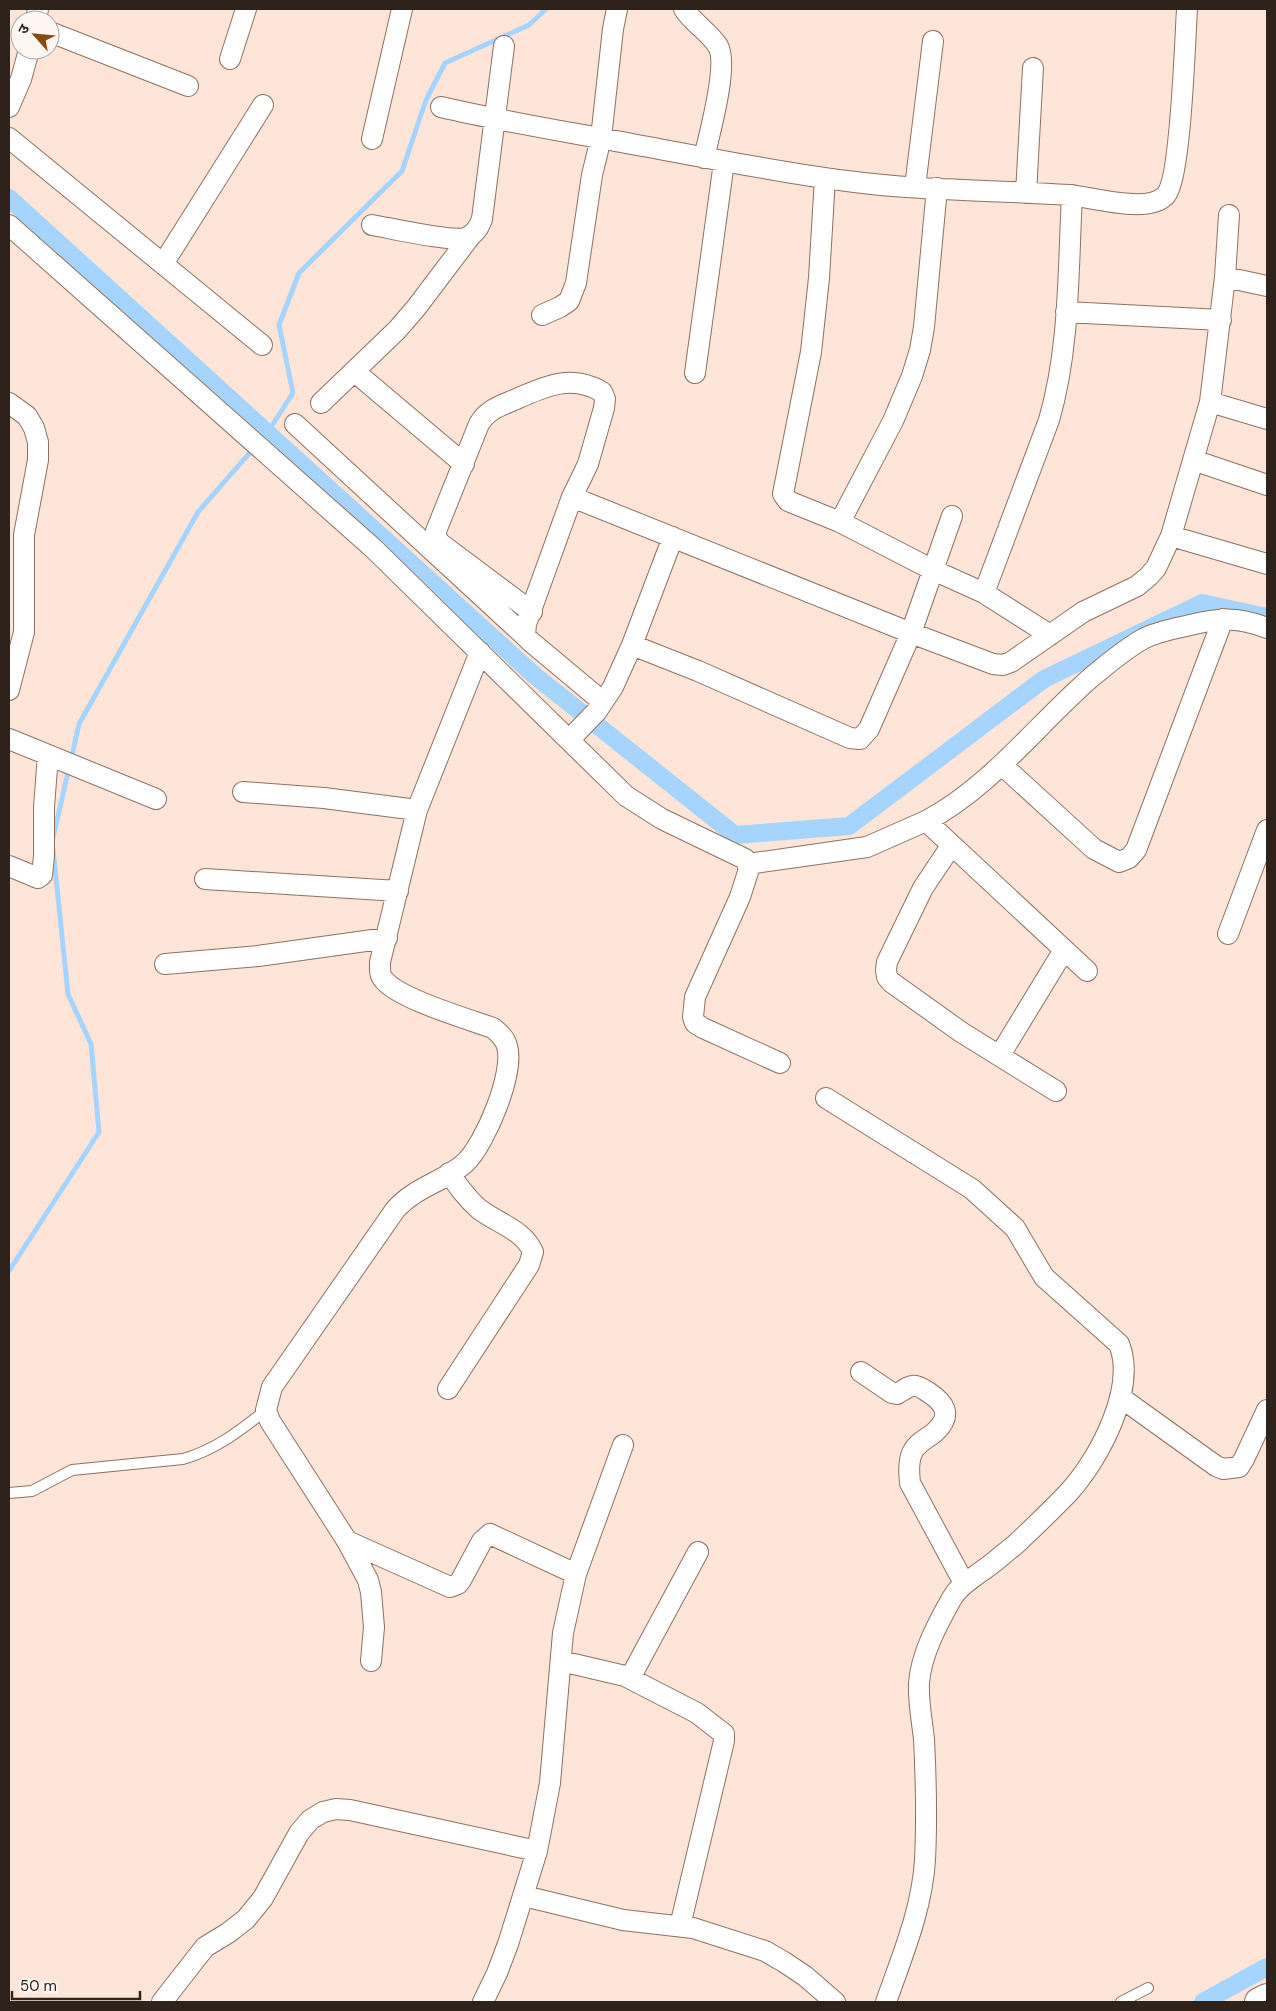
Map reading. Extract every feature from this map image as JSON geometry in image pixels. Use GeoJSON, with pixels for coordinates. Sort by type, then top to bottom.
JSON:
{"type":"FeatureCollection","features":[{"type":"Feature","properties":{"kind":"street"},"geometry":{"type":"LineString","coordinates":[[230,59],[246,9]]}},
{"type":"Feature","properties":{"kind":"street"},"geometry":{"type":"LineString","coordinates":[[372,139],[402,9]]}},
{"type":"Feature","properties":{"kind":"street"},"geometry":{"type":"LineString","coordinates":[[542,315],[568,301],[576,283],[592,176],[601,138],[613,29],[617,9]]}},
{"type":"Feature","properties":{"kind":"street"},"geometry":{"type":"LineString","coordinates":[[684,9],[714,42],[721,53],[718,89],[704,158]]}},
{"type":"Feature","properties":{"kind":"street"},"geometry":{"type":"LineString","coordinates":[[441,108],[724,162],[825,178],[915,187],[1072,196],[1130,204],[1146,204],[1165,196],[1172,185],[1177,150],[1187,9]]}},
{"type":"Feature","properties":{"kind":"street"},"geometry":{"type":"LineString","coordinates":[[60,36],[188,86]]}},
{"type":"Feature","properties":{"kind":"street"},"geometry":{"type":"LineString","coordinates":[[915,187],[933,41]]}},
{"type":"Feature","properties":{"kind":"street"},"geometry":{"type":"LineString","coordinates":[[321,403],[355,372],[416,308],[479,227],[482,219],[493,119],[504,46]]}},
{"type":"Feature","properties":{"kind":"street"},"geometry":{"type":"LineString","coordinates":[[9,108],[26,60]]}},
{"type":"Feature","properties":{"kind":"street"},"geometry":{"type":"LineString","coordinates":[[1026,193],[1033,68]]}},
{"type":"Feature","properties":{"kind":"street"},"geometry":{"type":"LineString","coordinates":[[163,264],[263,104]]}},
{"type":"Feature","properties":{"kind":"street"},"geometry":{"type":"LineString","coordinates":[[9,138],[262,345]]}},
{"type":"Feature","properties":{"kind":"street"},"geometry":{"type":"LineString","coordinates":[[695,373],[724,162]]}},
{"type":"Feature","properties":{"kind":"street"},"geometry":{"type":"LineString","coordinates":[[825,178],[819,278],[811,352],[782,494],[788,502],[840,522],[933,570],[984,593],[1050,635]]}},
{"type":"Feature","properties":{"kind":"street"},"geometry":{"type":"LineString","coordinates":[[840,522],[893,421],[912,376],[920,350],[937,188]]}},
{"type":"Feature","properties":{"kind":"street"},"geometry":{"type":"LineString","coordinates":[[984,593],[1049,420],[1060,372],[1066,312],[1072,196]]}},
{"type":"Feature","properties":{"kind":"street"},"geometry":{"type":"LineString","coordinates":[[572,497],[993,664],[1003,665],[1011,662],[1083,612],[1136,586],[1156,568],[1171,536],[1210,402],[1226,277],[1229,215]]}},
{"type":"Feature","properties":{"kind":"street"},"geometry":{"type":"LineString","coordinates":[[9,225],[373,548],[480,652],[575,735],[608,780],[626,796],[662,819],[740,855],[748,864],[748,872],[740,897],[695,998],[693,1017],[695,1023],[703,1028],[780,1063]]}},
{"type":"Feature","properties":{"kind":"street"},"geometry":{"type":"LineString","coordinates":[[372,225],[457,239],[472,234]]}},
{"type":"Feature","properties":{"kind":"street"},"geometry":{"type":"LineString","coordinates":[[1226,277],[1267,286]]}},
{"type":"Feature","properties":{"kind":"street"},"geometry":{"type":"LineString","coordinates":[[1066,312],[1221,320]]}},
{"type":"Feature","properties":{"kind":"street"},"geometry":{"type":"LineString","coordinates":[[355,372],[464,464]]}},
{"type":"Feature","properties":{"kind":"street"},"geometry":{"type":"LineString","coordinates":[[526,636],[526,624],[532,612],[572,497],[588,464],[604,408],[602,392],[586,385],[564,382],[552,384],[489,411],[479,424],[439,523],[436,536],[440,543],[532,612]]}},
{"type":"Feature","properties":{"kind":"street"},"geometry":{"type":"LineString","coordinates":[[1210,402],[1267,419]]}},
{"type":"Feature","properties":{"kind":"street"},"geometry":{"type":"LineString","coordinates":[[9,403],[27,416],[34,428],[38,442],[38,460],[24,535],[24,632],[9,690]]}},
{"type":"Feature","properties":{"kind":"street"},"geometry":{"type":"LineString","coordinates":[[295,424],[600,706]]}},
{"type":"Feature","properties":{"kind":"street"},"geometry":{"type":"LineString","coordinates":[[1193,460],[1267,484]]}},
{"type":"Feature","properties":{"kind":"street"},"geometry":{"type":"LineString","coordinates":[[632,645],[698,671],[850,738],[860,739],[869,729],[911,633],[952,516]]}},
{"type":"Feature","properties":{"kind":"street"},"geometry":{"type":"LineString","coordinates":[[1171,536],[1267,564]]}},
{"type":"Feature","properties":{"kind":"street"},"geometry":{"type":"LineString","coordinates":[[575,735],[600,706],[632,645],[674,537]]}},
{"type":"Feature","properties":{"kind":"street"},"geometry":{"type":"LineString","coordinates":[[1002,765],[1094,849],[1119,862],[1129,858],[1136,850],[1223,619]]}},
{"type":"Feature","properties":{"kind":"street"},"geometry":{"type":"LineString","coordinates":[[748,864],[867,847],[926,821],[951,806],[1002,765],[1067,698],[1117,656],[1143,639],[1162,632],[1210,620],[1249,621],[1267,628]]}},
{"type":"Feature","properties":{"kind":"street"},"geometry":{"type":"LineString","coordinates":[[371,1662],[374,1628],[368,1580],[347,1541],[270,1421],[266,1410],[272,1387],[395,1210],[404,1199],[416,1191],[464,1164],[479,1146],[504,1088],[509,1058],[504,1038],[493,1028],[409,997],[384,981],[380,975],[380,962],[417,810],[480,652]]}},
{"type":"Feature","properties":{"kind":"street"},"geometry":{"type":"LineString","coordinates":[[9,739],[156,799]]}},
{"type":"Feature","properties":{"kind":"street"},"geometry":{"type":"LineString","coordinates":[[9,866],[38,878],[42,875],[44,807],[53,757]]}},
{"type":"Feature","properties":{"kind":"street"},"geometry":{"type":"LineString","coordinates":[[243,792],[324,798],[417,810]]}},
{"type":"Feature","properties":{"kind":"street"},"geometry":{"type":"LineString","coordinates":[[926,821],[1087,971]]}},
{"type":"Feature","properties":{"kind":"street"},"geometry":{"type":"LineString","coordinates":[[1228,934],[1267,830]]}},
{"type":"Feature","properties":{"kind":"street"},"geometry":{"type":"LineString","coordinates":[[952,846],[923,888],[887,962],[887,977],[961,1032],[1056,1091]]}},
{"type":"Feature","properties":{"kind":"street"},"geometry":{"type":"LineString","coordinates":[[205,879],[398,891]]}},
{"type":"Feature","properties":{"kind":"street"},"geometry":{"type":"LineString","coordinates":[[165,964],[258,956],[387,938]]}},
{"type":"Feature","properties":{"kind":"street"},"geometry":{"type":"LineString","coordinates":[[1000,1055],[1064,950]]}},
{"type":"Feature","properties":{"kind":"street"},"geometry":{"type":"LineString","coordinates":[[826,1098],[972,1189],[1015,1228],[1044,1277],[1119,1344],[1123,1355],[1124,1372],[1120,1397],[1109,1429],[1069,1491],[1016,1544],[980,1573],[964,1583],[953,1596],[927,1649],[919,1682],[925,1779],[925,1859],[922,1886],[917,1910],[886,2002]]}},
{"type":"Feature","properties":{"kind":"street"},"geometry":{"type":"LineString","coordinates":[[448,1388],[529,1265],[534,1252],[525,1239],[479,1208],[460,1189],[450,1173]]}},
{"type":"Feature","properties":{"kind":"street"},"geometry":{"type":"LineString","coordinates":[[861,1372],[892,1393],[897,1394],[912,1384],[917,1385],[942,1402],[945,1409],[940,1426],[934,1433],[917,1444],[912,1452],[909,1474],[910,1483],[964,1583]]}},
{"type":"Feature","properties":{"kind":"street"},"geometry":{"type":"LineString","coordinates":[[1120,1397],[1216,1466],[1223,1469],[1239,1467],[1267,1410]]}},
{"type":"Feature","properties":{"kind":"street"},"geometry":{"type":"LineString","coordinates":[[483,2002],[497,1973],[524,1896],[537,1851],[550,1783],[563,1633],[576,1574],[623,1445]]}},
{"type":"Feature","properties":{"kind":"street"},"geometry":{"type":"LineString","coordinates":[[347,1541],[450,1587],[458,1584],[482,1541],[490,1534],[576,1574]]}},
{"type":"Feature","properties":{"kind":"street"},"geometry":{"type":"LineString","coordinates":[[630,1678],[698,1552]]}},
{"type":"Feature","properties":{"kind":"street"},"geometry":{"type":"LineString","coordinates":[[560,1661],[630,1678],[697,1713],[724,1734],[724,1741],[680,1926]]}},
{"type":"Feature","properties":{"kind":"street"},"geometry":{"type":"LineString","coordinates":[[162,2002],[205,1947],[246,1919],[263,1898],[299,1833],[310,1820],[323,1812],[336,1809],[350,1810],[537,1851]]}},
{"type":"Feature","properties":{"kind":"street"},"geometry":{"type":"LineString","coordinates":[[524,1896],[623,1920],[694,1928],[765,1952],[805,1976],[834,2002]]}},
{"type":"Feature","properties":{"kind":"street"},"geometry":{"type":"LineString","coordinates":[[1260,2002],[1267,1998]]}},
{"type":"Feature","properties":{"kind":"lane"},"geometry":{"type":"LineString","coordinates":[[9,1493],[32,1491],[72,1470],[183,1459],[198,1454],[240,1432],[266,1410]]}},
{"type":"Feature","properties":{"kind":"lane"},"geometry":{"type":"LineString","coordinates":[[1121,2002],[1148,1988]]}},
{"type":"Feature","properties":{"kind":"waterway"},"geometry":{"type":"LineString","coordinates":[[259,442],[293,393],[279,325],[299,273],[402,171],[426,100],[445,63],[529,25],[546,9]]}},
{"type":"Feature","properties":{"kind":"waterway"},"geometry":{"type":"LineString","coordinates":[[9,198],[534,675],[735,835],[849,826],[1044,679],[1202,603],[1267,617]]}},
{"type":"Feature","properties":{"kind":"waterway"},"geometry":{"type":"LineString","coordinates":[[71,760],[79,724],[198,512],[253,449]]}},
{"type":"Feature","properties":{"kind":"waterway"},"geometry":{"type":"LineString","coordinates":[[53,838],[69,768]]}},
{"type":"Feature","properties":{"kind":"waterway"},"geometry":{"type":"LineString","coordinates":[[9,1271],[99,1132],[91,1044],[68,994],[53,849]]}},
{"type":"Feature","properties":{"kind":"waterway"},"geometry":{"type":"LineString","coordinates":[[1203,2002],[1267,1967]]}}]}
